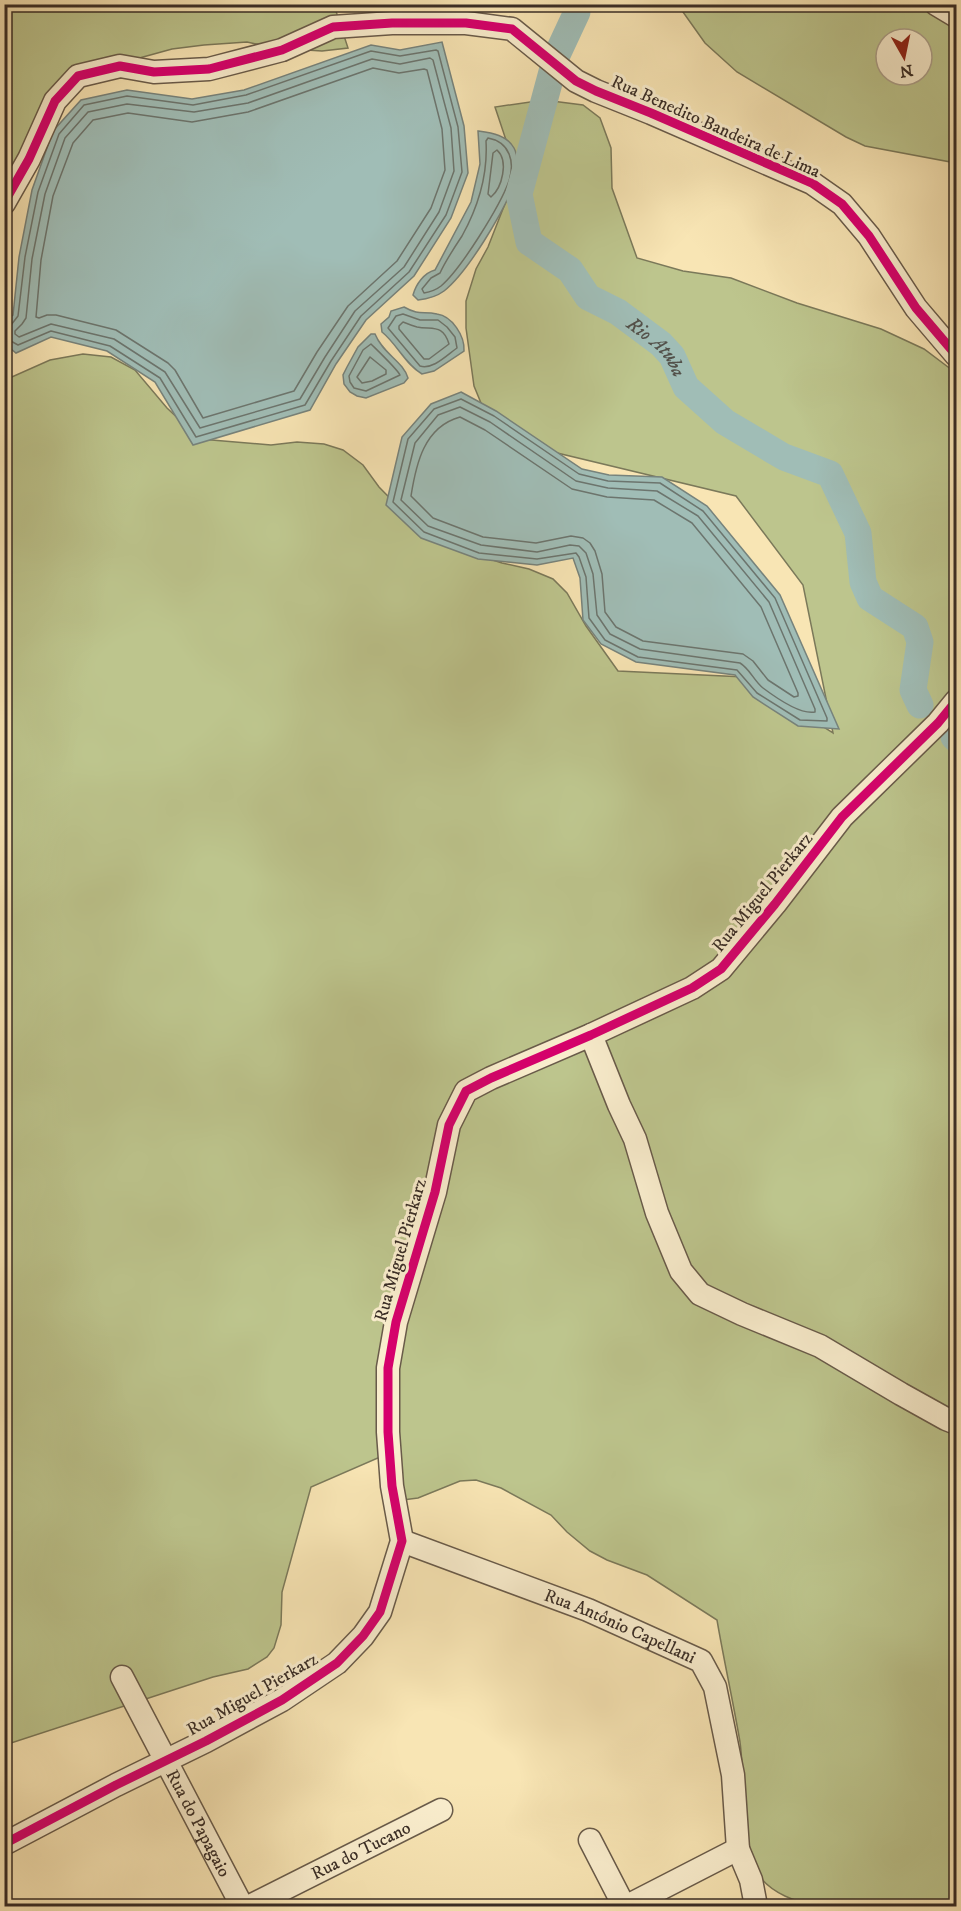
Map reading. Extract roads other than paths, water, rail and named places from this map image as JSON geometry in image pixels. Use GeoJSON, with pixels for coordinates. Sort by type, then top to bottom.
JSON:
{"type":"FeatureCollection","features":[{"type":"Feature","properties":{"kind":"street"},"geometry":{"type":"LineString","coordinates":[[936,4],[957,16]]}},
{"type":"Feature","properties":{"kind":"street","name":"Rua Benedito Bandeira de Lima"},"geometry":{"type":"LineString","coordinates":[[4,203],[55,101],[78,76],[120,66],[154,72],[208,69],[282,50],[333,27],[392,22],[466,22],[512,29],[576,81],[596,92],[651,113],[812,183],[842,204],[869,236],[916,308],[957,355]]}},
{"type":"Feature","properties":{"kind":"street","name":"Rua Miguel Pierkarz"},"geometry":{"type":"LineString","coordinates":[[4,1844],[282,1700],[336,1663],[363,1636],[380,1612],[402,1541],[392,1486],[388,1432],[388,1368],[396,1322],[435,1192],[449,1125],[466,1091],[692,988],[721,969],[842,817],[938,723],[957,701]]}},
{"type":"Feature","properties":{"kind":"street"},"geometry":{"type":"LineString","coordinates":[[591,1035],[635,1138],[657,1213],[681,1271],[700,1294],[820,1346],[901,1394],[957,1423]]}},
{"type":"Feature","properties":{"kind":"street","name":"Rua Antônio Capellani"},"geometry":{"type":"LineString","coordinates":[[402,1541],[588,1610],[701,1661],[715,1687],[733,1775],[738,1849],[750,1880],[756,1906]]}},
{"type":"Feature","properties":{"kind":"street","name":"Rua do Papagaio"},"geometry":{"type":"LineString","coordinates":[[122,1677],[242,1906]]}},
{"type":"Feature","properties":{"kind":"street","name":"Rua do Tucano"},"geometry":{"type":"LineString","coordinates":[[250,1906],[441,1810]]}},
{"type":"Feature","properties":{"kind":"street"},"geometry":{"type":"LineString","coordinates":[[590,1840],[626,1906],[738,1849]]}},
{"type":"Feature","properties":{"kind":"water"},"geometry":{"type":"Polygon","coordinates":[[[442,42],[464,126],[468,173],[451,218],[414,276],[366,320],[336,364],[310,410],[193,445],[155,382],[107,351],[51,337],[16,353],[5,344],[4,322],[13,315],[19,257],[32,190],[53,131],[81,100],[127,90],[192,99],[244,90],[371,45],[400,50],[442,42]]]}},
{"type":"Feature","properties":{"kind":"water"},"geometry":{"type":"Polygon","coordinates":[[[478,131],[503,137],[514,148],[517,166],[514,184],[494,225],[463,271],[441,293],[418,300],[413,295],[416,287],[424,276],[435,270],[471,202],[480,164],[478,131]]]}},
{"type":"Feature","properties":{"kind":"water"},"geometry":{"type":"Polygon","coordinates":[[[404,307],[421,313],[437,314],[448,319],[460,333],[464,351],[434,371],[422,374],[416,370],[382,332],[381,324],[389,317],[391,311],[404,307]]]}},
{"type":"Feature","properties":{"kind":"water"},"geometry":{"type":"Polygon","coordinates":[[[371,334],[375,334],[383,347],[402,367],[408,378],[404,383],[366,398],[350,392],[344,384],[343,375],[358,347],[371,334]]]}},
{"type":"Feature","properties":{"kind":"water"},"geometry":{"type":"Polygon","coordinates":[[[461,392],[496,411],[582,469],[609,475],[662,477],[707,506],[780,595],[839,729],[798,726],[753,697],[735,675],[636,662],[601,644],[583,620],[580,578],[573,558],[537,565],[478,559],[421,538],[386,505],[402,437],[431,404],[461,392]]]}},
{"type":"Feature","properties":{"kind":"waterway","name":"Rio Atuba"},"geometry":{"type":"LineString","coordinates":[[576,4],[577,12],[556,57],[519,194],[529,242],[570,270],[588,297],[618,312],[661,344],[672,356],[686,387],[725,422],[784,457],[830,474],[858,533],[863,582],[870,598],[915,627],[920,642],[913,690],[920,705]]}}]}
